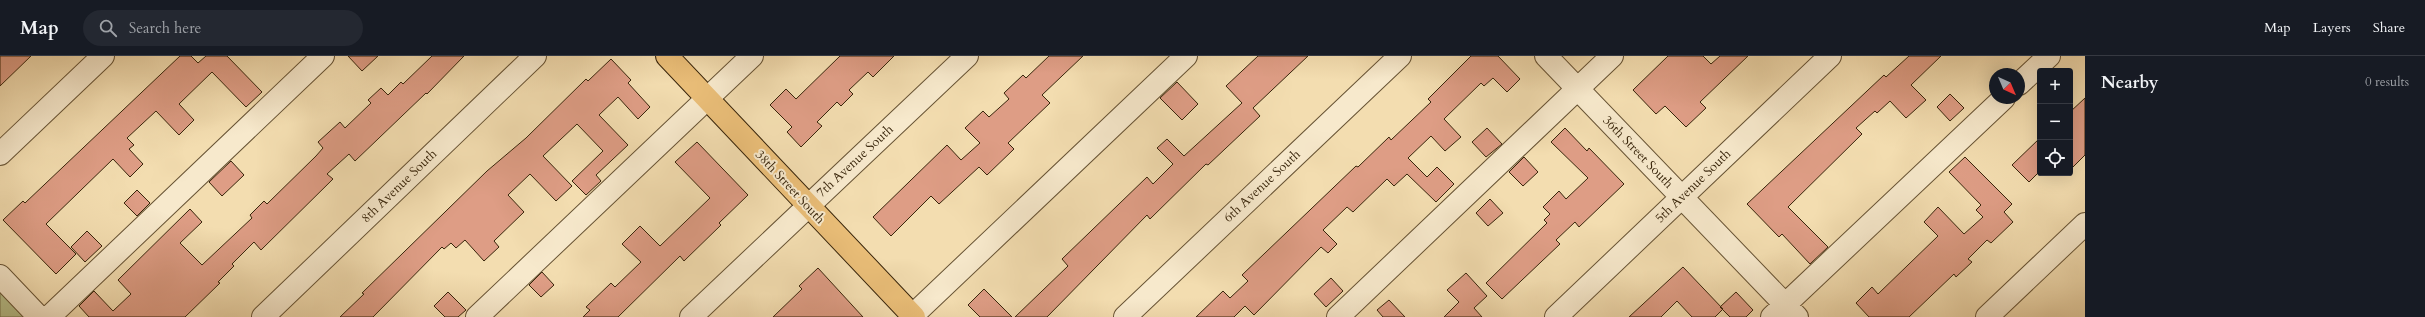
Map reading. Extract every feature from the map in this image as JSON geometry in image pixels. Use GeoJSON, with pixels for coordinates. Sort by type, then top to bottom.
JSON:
{"type":"FeatureCollection","features":[{"type":"Feature","properties":{"kind":"main road","name":"38th Street South"},"geometry":{"type":"LineString","coordinates":[[667,56],[912,316]]}},
{"type":"Feature","properties":{"kind":"street"},"geometry":{"type":"LineString","coordinates":[[0,154],[104,56]]}},
{"type":"Feature","properties":{"kind":"street"},"geometry":{"type":"LineString","coordinates":[[49,317],[323,56]]}},
{"type":"Feature","properties":{"kind":"street","name":"8th Avenue South"},"geometry":{"type":"LineString","coordinates":[[263,317],[535,56]]}},
{"type":"Feature","properties":{"kind":"street"},"geometry":{"type":"LineString","coordinates":[[477,317],[752,56]]}},
{"type":"Feature","properties":{"kind":"street","name":"7th Avenue South"},"geometry":{"type":"LineString","coordinates":[[691,317],[967,56]]}},
{"type":"Feature","properties":{"kind":"street"},"geometry":{"type":"LineString","coordinates":[[912,316],[1186,56]]}},
{"type":"Feature","properties":{"kind":"street","name":"6th Avenue South"},"geometry":{"type":"LineString","coordinates":[[1125,317],[1400,56]]}},
{"type":"Feature","properties":{"kind":"street","name":"36th Street South"},"geometry":{"type":"LineString","coordinates":[[1546,56],[1681,197],[1785,313]]}},
{"type":"Feature","properties":{"kind":"street"},"geometry":{"type":"LineString","coordinates":[[1338,317],[1612,56]]}},
{"type":"Feature","properties":{"kind":"street","name":"5th Avenue South"},"geometry":{"type":"LineString","coordinates":[[1556,317],[1830,56]]}},
{"type":"Feature","properties":{"kind":"street"},"geometry":{"type":"LineString","coordinates":[[2025,78],[2049,56]]}},
{"type":"Feature","properties":{"kind":"street"},"geometry":{"type":"LineString","coordinates":[[1785,313],[1998,104]]}},
{"type":"Feature","properties":{"kind":"street"},"geometry":{"type":"LineString","coordinates":[[1987,317],[2085,224]]}},
{"type":"Feature","properties":{"kind":"street"},"geometry":{"type":"LineString","coordinates":[[0,276],[39,317]]}},
{"type":"Feature","properties":{"kind":"green space"},"geometry":{"type":"Polygon","coordinates":[[[0,276],[39,317],[0,317],[0,276]]]}},
{"type":"Feature","properties":{"kind":"building"},"geometry":{"type":"Polygon","coordinates":[[[0,56],[31,56],[0,86],[0,56]]]}},
{"type":"Feature","properties":{"kind":"building"},"geometry":{"type":"Polygon","coordinates":[[[180,56],[191,56],[198,63],[206,56],[227,56],[262,92],[246,107],[212,72],[179,104],[194,120],[179,135],[156,111],[127,138],[134,145],[129,149],[143,164],[130,177],[113,159],[46,224],[76,254],[56,274],[3,220],[23,201],[25,203],[180,56]]]}},
{"type":"Feature","properties":{"kind":"building"},"geometry":{"type":"Polygon","coordinates":[[[348,56],[378,56],[362,71],[348,56]]]}},
{"type":"Feature","properties":{"kind":"building"},"geometry":{"type":"Polygon","coordinates":[[[432,56],[464,56],[427,94],[426,93],[355,161],[349,154],[327,174],[333,179],[261,250],[254,242],[232,264],[234,266],[218,282],[220,283],[185,317],[89,317],[79,306],[94,291],[113,311],[131,294],[118,280],[190,209],[202,222],[180,243],[202,265],[252,218],[250,215],[264,201],[267,204],[316,156],[323,148],[318,142],[340,122],[345,128],[371,103],[368,100],[381,88],[388,95],[401,82],[403,84],[432,56]]]}},
{"type":"Feature","properties":{"kind":"building"},"geometry":{"type":"Polygon","coordinates":[[[840,56],[894,56],[873,77],[868,72],[849,90],[853,94],[841,106],[837,102],[817,122],[822,126],[801,147],[787,132],[792,127],[770,105],[786,89],[796,99],[840,56]]]}},
{"type":"Feature","properties":{"kind":"building"},"geometry":{"type":"Polygon","coordinates":[[[1049,56],[1083,56],[1042,95],[1050,103],[1008,143],[1014,149],[987,175],[979,167],[939,204],[931,196],[891,236],[873,217],[947,145],[961,160],[980,143],[965,128],[983,111],[989,117],[1009,99],[1004,93],[1023,75],[1026,78],[1049,56]]]}},
{"type":"Feature","properties":{"kind":"building"},"geometry":{"type":"Polygon","coordinates":[[[1258,56],[1308,56],[1253,108],[1260,116],[1208,165],[1206,164],[1150,219],[1147,215],[1047,317],[1015,317],[1068,266],[1062,259],[1147,177],[1153,184],[1173,164],[1157,148],[1167,139],[1184,156],[1242,103],[1226,86],[1258,56]]]}},
{"type":"Feature","properties":{"kind":"building"},"geometry":{"type":"Polygon","coordinates":[[[1471,56],[1498,56],[1520,79],[1507,92],[1493,78],[1484,86],[1481,83],[1444,119],[1461,137],[1445,151],[1431,136],[1408,158],[1427,177],[1437,167],[1454,184],[1436,202],[1407,174],[1394,186],[1387,179],[1353,212],[1347,207],[1323,230],[1337,244],[1328,253],[1321,247],[1254,315],[1245,306],[1234,317],[1196,317],[1223,291],[1230,298],[1248,281],[1242,275],[1356,166],[1358,167],[1389,137],[1391,140],[1431,102],[1428,99],[1471,56]]]}},
{"type":"Feature","properties":{"kind":"building"},"geometry":{"type":"Polygon","coordinates":[[[1668,56],[1703,56],[1711,64],[1720,56],[1748,56],[1700,102],[1706,108],[1686,127],[1665,106],[1656,114],[1633,90],[1668,56]]]}},
{"type":"Feature","properties":{"kind":"building"},"geometry":{"type":"Polygon","coordinates":[[[1909,56],[1941,56],[1911,85],[1926,100],[1906,118],[1890,101],[1877,113],[1875,111],[1856,128],[1862,134],[1788,207],[1828,247],[1810,264],[1782,234],[1779,237],[1747,204],[1884,75],[1886,77],[1909,56]]]}},
{"type":"Feature","properties":{"kind":"building"},"geometry":{"type":"Polygon","coordinates":[[[611,59],[631,80],[628,83],[650,107],[638,119],[618,97],[599,115],[628,145],[596,175],[601,181],[586,195],[572,181],[603,151],[577,124],[543,156],[572,186],[556,201],[530,174],[508,195],[524,212],[494,241],[499,247],[484,261],[465,240],[456,248],[451,243],[444,249],[442,247],[373,317],[340,317],[364,294],[362,293],[487,171],[526,138],[586,79],[588,81],[611,59]]]}},
{"type":"Feature","properties":{"kind":"building"},"geometry":{"type":"Polygon","coordinates":[[[1177,82],[1198,104],[1182,120],[1160,98],[1177,82]]]}},
{"type":"Feature","properties":{"kind":"building"},"geometry":{"type":"Polygon","coordinates":[[[1950,94],[1964,108],[1950,121],[1937,107],[1950,94]]]}},
{"type":"Feature","properties":{"kind":"building"},"geometry":{"type":"Polygon","coordinates":[[[2085,98],[2085,155],[2073,167],[2073,140],[2073,109],[2085,98]]]}},
{"type":"Feature","properties":{"kind":"building"},"geometry":{"type":"Polygon","coordinates":[[[1487,128],[1502,144],[1486,157],[1472,142],[1487,128]]]}},
{"type":"Feature","properties":{"kind":"building"},"geometry":{"type":"Polygon","coordinates":[[[1565,128],[1587,151],[1589,148],[1624,184],[1579,227],[1575,222],[1556,240],[1560,244],[1502,299],[1486,283],[1547,223],[1544,220],[1550,214],[1543,207],[1559,191],[1566,199],[1588,178],[1551,142],[1565,128]]]}},
{"type":"Feature","properties":{"kind":"building"},"geometry":{"type":"Polygon","coordinates":[[[2037,141],[2037,174],[2029,182],[2012,165],[2037,141]]]}},
{"type":"Feature","properties":{"kind":"building"},"geometry":{"type":"Polygon","coordinates":[[[697,142],[748,195],[719,223],[721,225],[684,261],[680,256],[618,317],[583,317],[590,310],[586,307],[611,283],[615,287],[641,262],[622,244],[640,226],[660,246],[710,198],[675,162],[697,142]]]}},
{"type":"Feature","properties":{"kind":"building"},"geometry":{"type":"Polygon","coordinates":[[[1524,157],[1538,172],[1523,186],[1509,172],[1524,157]]]}},
{"type":"Feature","properties":{"kind":"building"},"geometry":{"type":"Polygon","coordinates":[[[1965,157],[2012,204],[2004,212],[2013,222],[1991,243],[1987,240],[1968,259],[1972,262],[1956,277],[1954,274],[1909,317],[1869,317],[1856,303],[1872,287],[1878,294],[1938,236],[1924,222],[1938,207],[1964,234],[1983,217],[1976,210],[1981,205],[1949,172],[1965,157]]]}},
{"type":"Feature","properties":{"kind":"building"},"geometry":{"type":"Polygon","coordinates":[[[231,161],[244,175],[222,196],[209,182],[231,161]]]}},
{"type":"Feature","properties":{"kind":"building"},"geometry":{"type":"Polygon","coordinates":[[[137,190],[150,203],[137,216],[124,203],[137,190]]]}},
{"type":"Feature","properties":{"kind":"building"},"geometry":{"type":"Polygon","coordinates":[[[1490,199],[1503,213],[1488,226],[1476,213],[1490,199]]]}},
{"type":"Feature","properties":{"kind":"building"},"geometry":{"type":"Polygon","coordinates":[[[87,231],[102,246],[85,262],[71,247],[87,231]]]}},
{"type":"Feature","properties":{"kind":"building"},"geometry":{"type":"Polygon","coordinates":[[[1683,267],[1723,309],[1715,317],[1692,317],[1677,301],[1661,317],[1629,317],[1683,267]]]}},
{"type":"Feature","properties":{"kind":"building"},"geometry":{"type":"Polygon","coordinates":[[[818,268],[863,317],[773,317],[802,289],[799,286],[818,268]]]}},
{"type":"Feature","properties":{"kind":"building"},"geometry":{"type":"Polygon","coordinates":[[[542,272],[554,285],[541,297],[529,285],[542,272]]]}},
{"type":"Feature","properties":{"kind":"building"},"geometry":{"type":"Polygon","coordinates":[[[1466,273],[1487,296],[1474,308],[1482,317],[1444,317],[1459,302],[1447,290],[1466,273]]]}},
{"type":"Feature","properties":{"kind":"building"},"geometry":{"type":"Polygon","coordinates":[[[1331,278],[1343,291],[1326,307],[1314,294],[1331,278]]]}},
{"type":"Feature","properties":{"kind":"building"},"geometry":{"type":"Polygon","coordinates":[[[984,289],[1012,317],[980,317],[968,305],[984,289]]]}},
{"type":"Feature","properties":{"kind":"building"},"geometry":{"type":"Polygon","coordinates":[[[448,292],[466,310],[458,317],[445,317],[434,306],[448,292]]]}},
{"type":"Feature","properties":{"kind":"building"},"geometry":{"type":"Polygon","coordinates":[[[1736,292],[1753,310],[1746,317],[1730,317],[1720,307],[1736,292]]]}},
{"type":"Feature","properties":{"kind":"building"},"geometry":{"type":"Polygon","coordinates":[[[1389,300],[1405,317],[1383,317],[1377,310],[1389,300]]]}}]}
